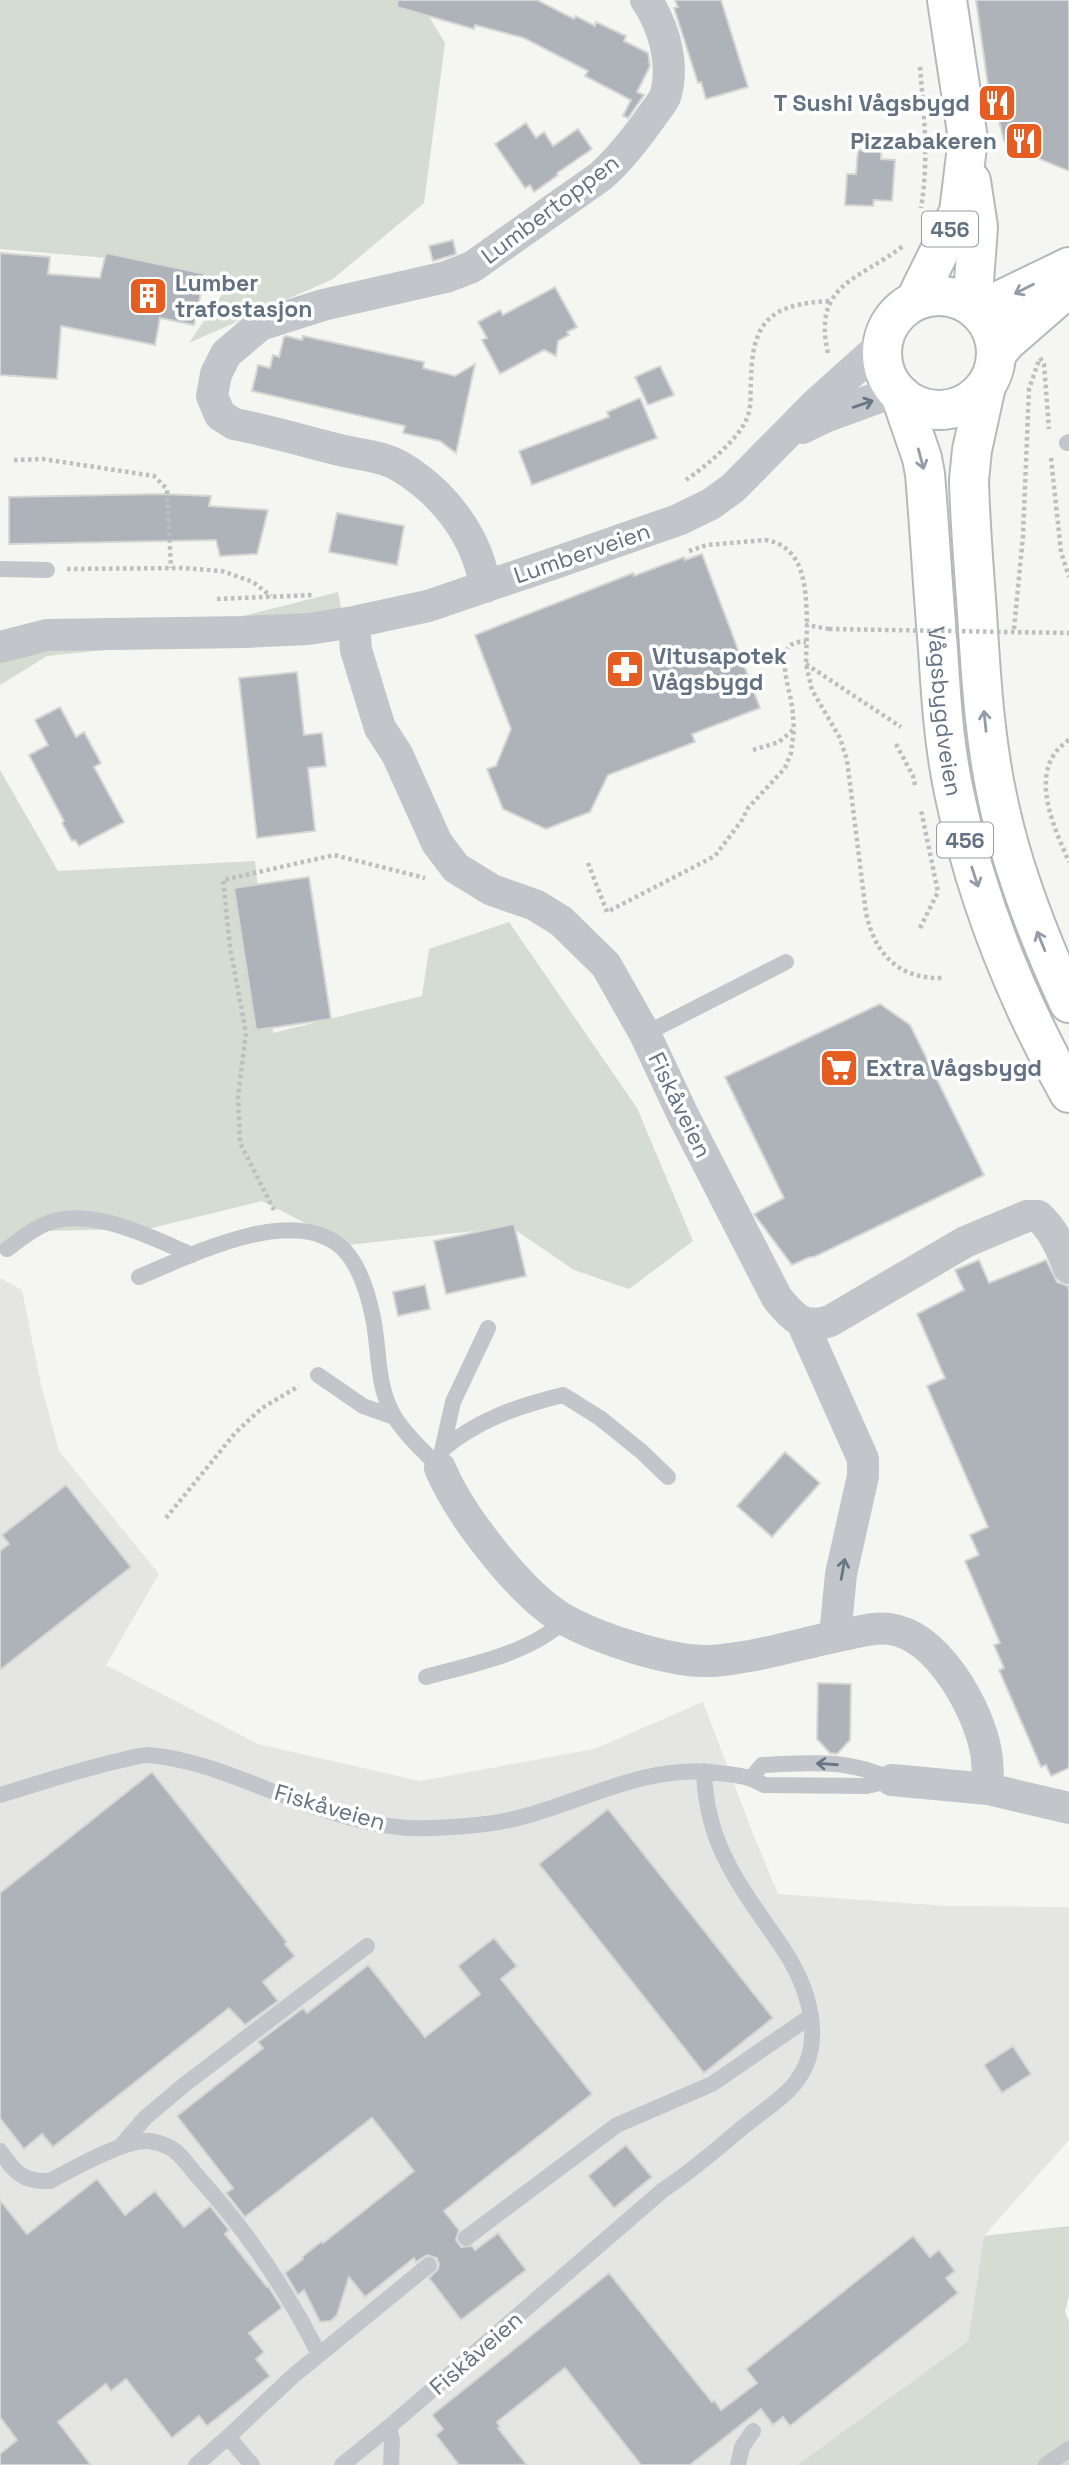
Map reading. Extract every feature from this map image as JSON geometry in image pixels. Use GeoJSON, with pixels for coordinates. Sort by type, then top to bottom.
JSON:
{"type":"FeatureCollection","features":[{"type":"Feature","properties":{"kind":"main road","name":"456"},"geometry":{"type":"LineString","coordinates":[[898,392],[884,369],[883,344],[894,319],[915,301],[959,212],[967,151],[968,139],[947,0]]}},
{"type":"Feature","properties":{"kind":"main road","name":"456"},"geometry":{"type":"LineString","coordinates":[[967,151],[978,227],[973,295],[977,310],[991,330],[991,370]]}},
{"type":"Feature","properties":{"kind":"main road"},"geometry":{"type":"LineString","coordinates":[[915,301],[946,296],[977,310],[1069,267]]}},
{"type":"Feature","properties":{"kind":"main road"},"geometry":{"type":"LineString","coordinates":[[898,392],[913,404],[928,409],[945,410],[975,398],[1006,342],[1069,287]]}},
{"type":"Feature","properties":{"kind":"main road","name":"Vågsbygdveien"},"geometry":{"type":"LineString","coordinates":[[991,370],[972,450],[969,480],[981,676],[988,744],[1000,813],[1018,879],[1042,944],[1069,1003]]}},
{"type":"Feature","properties":{"kind":"main road","name":"Vågsbygdveien"},"geometry":{"type":"LineString","coordinates":[[898,392],[922,458],[925,474],[942,716],[953,790],[970,863],[993,934],[1018,994],[1069,1093]]}},
{"type":"Feature","properties":{"kind":"street","name":"Lumbertoppen"},"geometry":{"type":"LineString","coordinates":[[485,587],[479,556],[470,537],[440,498],[422,482],[399,465],[375,457],[234,424],[220,415],[212,397],[216,374],[226,354],[260,326],[323,305],[446,277],[472,267],[601,176],[619,160],[666,97],[669,69],[664,39],[646,0]]}},
{"type":"Feature","properties":{"kind":"street","name":"Lumberveien"},"geometry":{"type":"LineString","coordinates":[[0,647],[47,635],[308,629],[428,606],[485,587],[695,512],[733,488],[816,404],[883,344]]}},
{"type":"Feature","properties":{"kind":"street","name":"Lumberveien"},"geometry":{"type":"LineString","coordinates":[[785,436],[825,417],[898,392]]}},
{"type":"Feature","properties":{"kind":"street","name":"Fiskåveien"},"geometry":{"type":"LineString","coordinates":[[354,622],[356,650],[380,728],[397,754],[437,843],[456,868],[492,890],[536,905],[561,921],[606,965],[645,1034],[683,1115],[778,1298],[793,1317],[802,1322],[863,1459],[863,1476],[841,1574],[835,1636]]}},
{"type":"Feature","properties":{"kind":"street"},"geometry":{"type":"LineString","coordinates":[[802,1322],[820,1324],[830,1321],[965,1242],[1027,1216],[1038,1216],[1046,1222],[1069,1268]]}},
{"type":"Feature","properties":{"kind":"street"},"geometry":{"type":"LineString","coordinates":[[441,1459],[448,1488],[461,1508],[523,1584],[565,1620],[642,1649],[704,1661],[752,1656],[878,1628],[908,1634],[931,1651],[951,1675],[978,1723],[986,1753],[988,1789]]}},
{"type":"Feature","properties":{"kind":"street","name":"Fiskåveien"},"geometry":{"type":"LineString","coordinates":[[892,1780],[988,1789],[1069,1808]]}},
{"type":"Feature","properties":{"kind":"lane"},"geometry":{"type":"LineString","coordinates":[[0,569],[47,570]]}},
{"type":"Feature","properties":{"kind":"lane"},"geometry":{"type":"LineString","coordinates":[[645,1034],[786,962]]}},
{"type":"Feature","properties":{"kind":"lane"},"geometry":{"type":"LineString","coordinates":[[7,1249],[44,1224],[81,1218],[130,1228],[192,1255]]}},
{"type":"Feature","properties":{"kind":"lane"},"geometry":{"type":"LineString","coordinates":[[139,1277],[192,1255],[254,1235],[284,1229],[316,1232],[338,1243],[355,1264],[373,1320],[384,1394],[394,1417]]}},
{"type":"Feature","properties":{"kind":"lane"},"geometry":{"type":"LineString","coordinates":[[441,1459],[453,1402],[488,1328]]}},
{"type":"Feature","properties":{"kind":"lane"},"geometry":{"type":"LineString","coordinates":[[318,1375],[363,1406],[394,1417],[441,1459]]}},
{"type":"Feature","properties":{"kind":"lane"},"geometry":{"type":"LineString","coordinates":[[441,1459],[478,1423],[534,1402],[563,1395],[600,1418],[668,1477]]}},
{"type":"Feature","properties":{"kind":"lane"},"geometry":{"type":"LineString","coordinates":[[426,1677],[538,1640],[551,1633],[565,1620]]}},
{"type":"Feature","properties":{"kind":"lane","name":"Fiskåveien"},"geometry":{"type":"LineString","coordinates":[[0,1795],[105,1764],[146,1755],[222,1772],[299,1801],[362,1820],[407,1828],[426,1828],[481,1825],[541,1811],[627,1781],[674,1773],[704,1771],[752,1777],[762,1765],[818,1763],[864,1767],[892,1780]]}},
{"type":"Feature","properties":{"kind":"lane","name":"Fiskåveien"},"geometry":{"type":"LineString","coordinates":[[341,2465],[389,2427],[663,2190],[710,2155],[795,2084],[808,2061],[813,2029],[797,1972],[755,1910],[714,1837],[705,1796],[704,1771]]}},
{"type":"Feature","properties":{"kind":"lane"},"geometry":{"type":"LineString","coordinates":[[119,2148],[145,2118],[184,2085],[367,1946]]}},
{"type":"Feature","properties":{"kind":"lane"},"geometry":{"type":"LineString","coordinates":[[466,2238],[617,2125],[712,2084],[811,2016]]}},
{"type":"Feature","properties":{"kind":"lane"},"geometry":{"type":"LineString","coordinates":[[0,2151],[17,2174],[41,2181],[50,2180],[119,2148],[147,2141],[161,2143],[175,2151],[211,2191],[268,2263],[319,2354]]}},
{"type":"Feature","properties":{"kind":"lane"},"geometry":{"type":"LineString","coordinates":[[197,2465],[319,2354],[429,2265]]}},
{"type":"Feature","properties":{"kind":"lane"},"geometry":{"type":"LineString","coordinates":[[389,2427],[392,2440],[391,2465]]}},
{"type":"Feature","properties":{"kind":"lane"},"geometry":{"type":"LineString","coordinates":[[738,2465],[742,2447],[754,2431]]}},
{"type":"Feature","properties":{"kind":"lane"},"geometry":{"type":"LineString","coordinates":[[228,2437],[252,2465]]}},
{"type":"Feature","properties":{"kind":"path"},"geometry":{"type":"LineString","coordinates":[[919,59],[927,140],[927,168],[920,214]]}},
{"type":"Feature","properties":{"kind":"path"},"geometry":{"type":"LineString","coordinates":[[828,355],[823,327],[830,301],[845,284],[908,242]]}},
{"type":"Feature","properties":{"kind":"path"},"geometry":{"type":"LineString","coordinates":[[722,450],[747,419],[751,404],[752,348],[763,325],[782,310],[805,302],[830,301]]}},
{"type":"Feature","properties":{"kind":"path"},"geometry":{"type":"LineString","coordinates":[[1014,634],[1023,536],[1029,389],[1040,358],[1044,364],[1050,441]]}},
{"type":"Feature","properties":{"kind":"path"},"geometry":{"type":"LineString","coordinates":[[1051,454],[1061,552],[1069,577]]}},
{"type":"Feature","properties":{"kind":"path"},"geometry":{"type":"LineString","coordinates":[[14,460],[43,459],[154,476],[167,489],[171,568]]}},
{"type":"Feature","properties":{"kind":"path"},"geometry":{"type":"LineString","coordinates":[[707,545],[765,540],[786,550],[797,562],[803,574],[807,625],[806,664],[812,690],[840,738],[847,760],[870,932],[892,963],[918,976],[942,978]]}},
{"type":"Feature","properties":{"kind":"path"},"geometry":{"type":"LineString","coordinates":[[47,570],[171,568],[222,571],[253,582],[272,597]]}},
{"type":"Feature","properties":{"kind":"path"},"geometry":{"type":"LineString","coordinates":[[210,599],[320,595]]}},
{"type":"Feature","properties":{"kind":"path"},"geometry":{"type":"LineString","coordinates":[[807,625],[829,629],[1069,634]]}},
{"type":"Feature","properties":{"kind":"path"},"geometry":{"type":"LineString","coordinates":[[588,863],[607,912],[715,856],[742,820],[747,808],[785,768],[791,754],[793,712],[784,663],[789,648],[795,643],[806,642]]}},
{"type":"Feature","properties":{"kind":"path"},"geometry":{"type":"LineString","coordinates":[[806,664],[901,727]]}},
{"type":"Feature","properties":{"kind":"path"},"geometry":{"type":"LineString","coordinates":[[753,750],[779,742],[794,729]]}},
{"type":"Feature","properties":{"kind":"path"},"geometry":{"type":"LineString","coordinates":[[1069,740],[1060,746],[1050,761],[1045,788],[1047,803],[1069,862]]}},
{"type":"Feature","properties":{"kind":"path"},"geometry":{"type":"LineString","coordinates":[[897,744],[913,776],[916,789]]}},
{"type":"Feature","properties":{"kind":"path"},"geometry":{"type":"LineString","coordinates":[[919,802],[938,892],[920,928]]}},
{"type":"Feature","properties":{"kind":"path"},"geometry":{"type":"LineString","coordinates":[[284,1229],[240,1143],[238,1097],[246,1032],[230,947],[223,880],[334,855],[431,879]]}},
{"type":"Feature","properties":{"kind":"path"},"geometry":{"type":"LineString","coordinates":[[166,1518],[236,1432],[262,1408],[318,1375]]}},
{"type":"Feature","properties":{"kind":"shaded area"},"geometry":{"type":"Polygon","coordinates":[[[0,0],[419,0],[445,43],[424,203],[333,279],[189,343],[229,284],[144,261],[0,249],[0,0]]]}},
{"type":"Feature","properties":{"kind":"shaded area"},"geometry":{"type":"Polygon","coordinates":[[[338,592],[348,640],[325,627],[47,656],[0,685],[0,637],[76,649],[247,615],[338,592]]]}},
{"type":"Feature","properties":{"kind":"shaded area"},"geometry":{"type":"Polygon","coordinates":[[[0,770],[58,871],[255,861],[273,1033],[422,996],[429,949],[509,922],[637,1108],[693,1241],[629,1289],[574,1270],[511,1227],[348,1245],[262,1201],[148,1229],[35,1231],[0,1248],[0,770]]]}},
{"type":"Feature","properties":{"kind":"shaded area"},"geometry":{"type":"Polygon","coordinates":[[[0,1278],[22,1290],[41,1384],[59,1451],[159,1574],[106,1665],[258,1744],[420,1781],[594,1749],[703,1702],[778,1894],[948,1906],[1069,1907],[1069,2140],[984,2236],[968,2341],[797,2465],[0,2465],[0,1278]]]}},
{"type":"Feature","properties":{"kind":"shaded area"},"geometry":{"type":"Polygon","coordinates":[[[1069,2226],[1069,2295],[1065,2312],[1069,2322],[1069,2465],[797,2465],[968,2341],[984,2236],[1069,2226]]]}},
{"type":"Feature","properties":{"kind":"building"},"geometry":{"type":"Polygon","coordinates":[[[398,0],[537,0],[574,19],[576,16],[595,26],[596,22],[626,36],[624,41],[648,53],[650,66],[637,92],[644,95],[628,118],[623,116],[631,100],[585,76],[588,71],[524,38],[475,25],[474,29],[397,7],[398,0]]]}},
{"type":"Feature","properties":{"kind":"building"},"geometry":{"type":"Polygon","coordinates":[[[675,0],[721,0],[748,87],[706,99],[701,82],[698,83],[674,8],[678,7],[675,0]]]}},
{"type":"Feature","properties":{"kind":"building"},"geometry":{"type":"Polygon","coordinates":[[[976,0],[1069,0],[1069,171],[1013,148],[1004,141],[997,113],[992,114],[976,0]]]}},
{"type":"Feature","properties":{"kind":"building"},"geometry":{"type":"Polygon","coordinates":[[[526,123],[536,138],[544,132],[553,146],[578,129],[592,149],[534,192],[530,185],[525,188],[495,144],[526,123]]]}},
{"type":"Feature","properties":{"kind":"building"},"geometry":{"type":"Polygon","coordinates":[[[858,150],[881,151],[881,159],[895,160],[892,201],[874,200],[873,206],[845,205],[847,174],[856,174],[858,150]]]}},
{"type":"Feature","properties":{"kind":"building"},"geometry":{"type":"Polygon","coordinates":[[[453,240],[456,254],[433,261],[429,246],[453,240]]]}},
{"type":"Feature","properties":{"kind":"building"},"geometry":{"type":"Polygon","coordinates":[[[0,253],[50,257],[48,274],[100,278],[106,253],[205,274],[194,325],[160,318],[155,345],[61,326],[57,379],[0,375],[0,253]]]}},
{"type":"Feature","properties":{"kind":"building"},"geometry":{"type":"Polygon","coordinates":[[[555,287],[577,327],[558,341],[556,356],[544,350],[500,374],[482,340],[487,338],[478,322],[500,310],[503,315],[555,287]]]}},
{"type":"Feature","properties":{"kind":"building"},"geometry":{"type":"Polygon","coordinates":[[[286,336],[302,340],[303,336],[424,362],[423,368],[455,376],[475,364],[456,453],[440,441],[403,433],[405,426],[252,391],[258,365],[270,368],[273,355],[279,357],[286,336]]]}},
{"type":"Feature","properties":{"kind":"building"},"geometry":{"type":"Polygon","coordinates":[[[660,366],[674,395],[648,405],[635,377],[660,366]]]}},
{"type":"Feature","properties":{"kind":"building"},"geometry":{"type":"Polygon","coordinates":[[[640,398],[657,438],[532,485],[519,451],[609,417],[607,412],[640,398]]]}},
{"type":"Feature","properties":{"kind":"building"},"geometry":{"type":"Polygon","coordinates":[[[161,494],[211,496],[209,506],[268,510],[257,554],[220,556],[216,540],[9,544],[9,497],[161,494]]]}},
{"type":"Feature","properties":{"kind":"building"},"geometry":{"type":"Polygon","coordinates":[[[337,513],[404,526],[397,565],[329,552],[337,513]]]}},
{"type":"Feature","properties":{"kind":"building"},"geometry":{"type":"Polygon","coordinates":[[[702,554],[760,708],[692,734],[695,742],[608,775],[590,812],[546,829],[503,809],[487,769],[496,766],[511,729],[475,635],[633,573],[634,576],[684,557],[685,560],[702,554]]]}},
{"type":"Feature","properties":{"kind":"building"},"geometry":{"type":"Polygon","coordinates":[[[297,672],[304,735],[322,733],[326,766],[308,768],[315,831],[257,838],[239,678],[297,672]]]}},
{"type":"Feature","properties":{"kind":"building"},"geometry":{"type":"Polygon","coordinates":[[[60,707],[76,737],[84,732],[101,763],[94,767],[124,822],[79,846],[75,840],[72,841],[62,823],[64,821],[29,755],[48,745],[35,720],[60,707]]]}},
{"type":"Feature","properties":{"kind":"building"},"geometry":{"type":"Polygon","coordinates":[[[309,877],[331,1019],[256,1030],[234,888],[309,877]]]}},
{"type":"Feature","properties":{"kind":"building"},"geometry":{"type":"Polygon","coordinates":[[[880,1004],[910,1025],[984,1175],[792,1265],[754,1214],[784,1198],[725,1077],[880,1004]]]}},
{"type":"Feature","properties":{"kind":"building"},"geometry":{"type":"Polygon","coordinates":[[[514,1224],[526,1276],[446,1294],[434,1241],[514,1224]]]}},
{"type":"Feature","properties":{"kind":"building"},"geometry":{"type":"Polygon","coordinates":[[[979,1260],[989,1283],[1046,1260],[1057,1282],[1068,1286],[1069,1290],[1069,1768],[1051,1776],[1046,1765],[1041,1767],[999,1670],[1004,1668],[994,1645],[1000,1643],[965,1561],[979,1555],[970,1535],[988,1527],[927,1386],[945,1378],[917,1314],[964,1290],[955,1270],[979,1260]]]}},
{"type":"Feature","properties":{"kind":"building"},"geometry":{"type":"Polygon","coordinates":[[[425,1285],[430,1309],[398,1316],[393,1292],[425,1285]]]}},
{"type":"Feature","properties":{"kind":"building"},"geometry":{"type":"Polygon","coordinates":[[[785,1452],[820,1483],[772,1537],[737,1506],[785,1452]]]}},
{"type":"Feature","properties":{"kind":"building"},"geometry":{"type":"Polygon","coordinates":[[[66,1485],[131,1567],[0,1670],[0,1551],[9,1544],[2,1535],[66,1485]]]}},
{"type":"Feature","properties":{"kind":"building"},"geometry":{"type":"Polygon","coordinates":[[[818,1683],[851,1684],[850,1740],[837,1754],[830,1753],[817,1739],[818,1683]]]}},
{"type":"Feature","properties":{"kind":"building"},"geometry":{"type":"Polygon","coordinates":[[[152,1772],[287,1942],[285,1944],[295,1956],[263,1982],[278,2001],[245,2025],[229,2008],[53,2147],[42,2134],[24,2149],[0,2118],[0,1893],[152,1772]]]}},
{"type":"Feature","properties":{"kind":"building"},"geometry":{"type":"Polygon","coordinates":[[[608,1809],[773,2018],[704,2073],[539,1864],[608,1809]]]}},
{"type":"Feature","properties":{"kind":"building"},"geometry":{"type":"Polygon","coordinates":[[[494,1938],[517,1966],[501,1979],[592,2094],[444,2211],[459,2230],[456,2240],[461,2247],[472,2246],[475,2250],[498,2233],[526,2270],[461,2320],[429,2278],[438,2269],[437,2258],[427,2255],[416,2262],[414,2258],[365,2297],[349,2277],[337,2315],[331,2321],[320,2322],[304,2290],[298,2295],[285,2273],[322,2241],[323,2243],[414,2171],[372,2118],[245,2217],[226,2193],[233,2188],[177,2116],[263,2048],[258,2042],[303,2008],[307,2013],[368,1965],[425,2037],[480,1994],[458,1966],[494,1938]]]}},
{"type":"Feature","properties":{"kind":"building"},"geometry":{"type":"Polygon","coordinates":[[[1013,2046],[1031,2074],[1002,2093],[984,2065],[1013,2046]]]}},
{"type":"Feature","properties":{"kind":"building"},"geometry":{"type":"Polygon","coordinates":[[[626,2145],[652,2177],[614,2208],[588,2176],[626,2145]]]}},
{"type":"Feature","properties":{"kind":"building"},"geometry":{"type":"Polygon","coordinates":[[[97,2179],[125,2215],[155,2191],[184,2227],[210,2206],[229,2230],[225,2234],[268,2286],[282,2308],[249,2333],[264,2352],[256,2359],[270,2376],[207,2426],[199,2416],[172,2438],[126,2379],[111,2391],[106,2384],[58,2422],[91,2465],[0,2465],[0,2454],[17,2440],[0,2417],[0,2200],[27,2234],[97,2179]]]}},
{"type":"Feature","properties":{"kind":"building"},"geometry":{"type":"Polygon","coordinates":[[[913,2236],[930,2257],[939,2250],[955,2271],[946,2278],[958,2293],[790,2426],[783,2417],[773,2425],[761,2409],[690,2465],[641,2465],[565,2368],[497,2422],[500,2427],[498,2428],[527,2465],[459,2465],[436,2435],[443,2429],[432,2415],[609,2273],[721,2410],[757,2383],[746,2369],[913,2236]]]}},
{"type":"Feature","properties":{"kind":"place","name":"T Sushi Vågsbygd"},"geometry":{"type":"Point","coordinates":[997,103]}},
{"type":"Feature","properties":{"kind":"place","name":"Pizzabakeren"},"geometry":{"type":"Point","coordinates":[1024,141]}},
{"type":"Feature","properties":{"kind":"place","name":"Lumber trafostasjon"},"geometry":{"type":"Point","coordinates":[148,296]}},
{"type":"Feature","properties":{"kind":"place","name":"Vitusapotek Vågsbygd"},"geometry":{"type":"Point","coordinates":[625,669]}},
{"type":"Feature","properties":{"kind":"place","name":"Extra Vågsbygd"},"geometry":{"type":"Point","coordinates":[839,1068]}}]}
